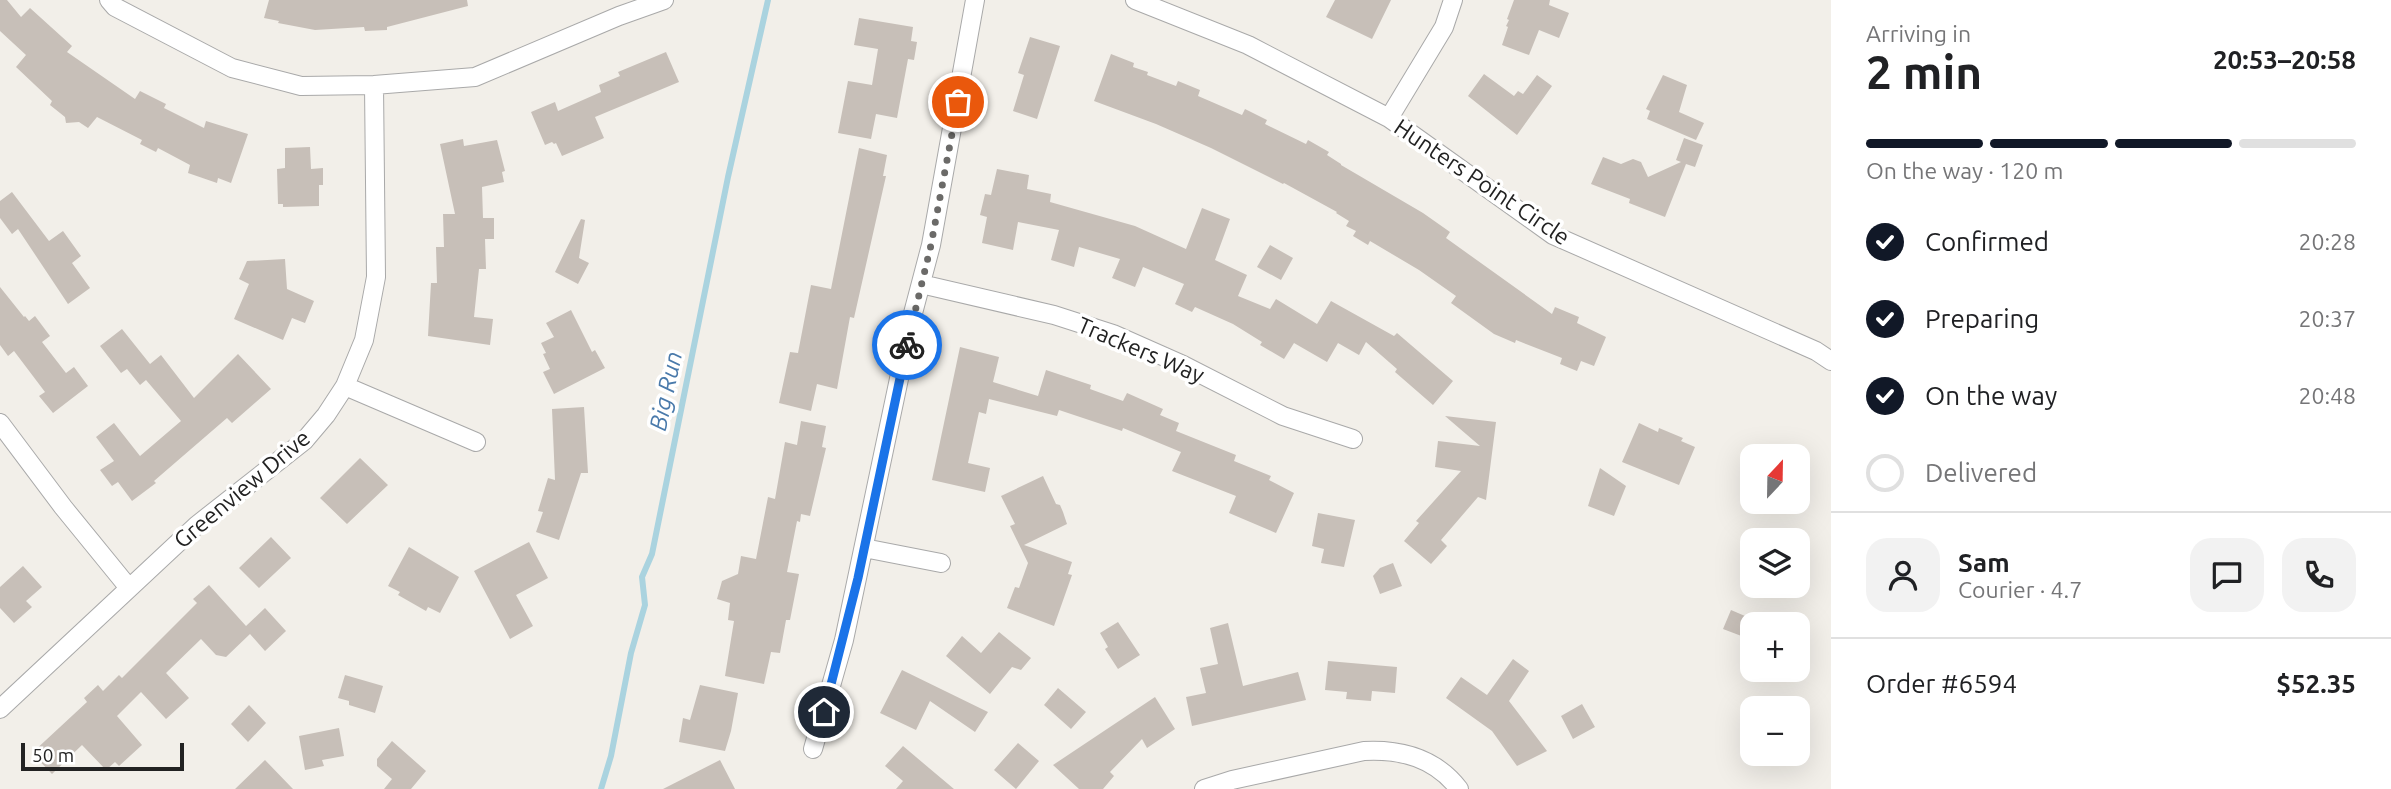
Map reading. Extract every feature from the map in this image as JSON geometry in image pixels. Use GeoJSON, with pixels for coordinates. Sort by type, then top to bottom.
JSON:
{"type":"FeatureCollection","features":[{"type":"Feature","properties":{"kind":"street"},"geometry":{"type":"LineString","coordinates":[[109,0],[183,44],[232,68],[301,86],[374,85],[475,78],[637,4],[664,0]]}},
{"type":"Feature","properties":{"kind":"street"},"geometry":{"type":"LineString","coordinates":[[813,749],[840,653],[920,284],[931,245],[975,0]]}},
{"type":"Feature","properties":{"kind":"street","name":"Hunters Point Circle"},"geometry":{"type":"LineString","coordinates":[[1135,0],[1248,45],[1389,118],[1553,235],[1816,351],[1831,361]]}},
{"type":"Feature","properties":{"kind":"street"},"geometry":{"type":"LineString","coordinates":[[1389,118],[1444,27],[1452,0]]}},
{"type":"Feature","properties":{"kind":"street","name":"Greenview Drive"},"geometry":{"type":"LineString","coordinates":[[0,709],[197,524],[304,441],[345,386],[364,340],[376,277],[374,85]]}},
{"type":"Feature","properties":{"kind":"street","name":"Trackers Way"},"geometry":{"type":"LineString","coordinates":[[920,284],[1054,315],[1113,334],[1183,365],[1283,416],[1353,439]]}},
{"type":"Feature","properties":{"kind":"street"},"geometry":{"type":"LineString","coordinates":[[345,386],[476,442]]}},
{"type":"Feature","properties":{"kind":"street"},"geometry":{"type":"LineString","coordinates":[[0,423],[63,507],[129,588]]}},
{"type":"Feature","properties":{"kind":"street"},"geometry":{"type":"LineString","coordinates":[[864,548],[941,563]]}},
{"type":"Feature","properties":{"kind":"street"},"geometry":{"type":"LineString","coordinates":[[1204,789],[1232,780],[1364,751],[1382,750],[1409,755],[1432,764],[1446,774],[1459,789]]}},
{"type":"Feature","properties":{"kind":"building"},"geometry":{"type":"Polygon","coordinates":[[[0,0],[7,0],[21,17],[30,8],[72,46],[67,52],[135,99],[140,91],[166,104],[164,108],[204,128],[206,121],[248,134],[231,183],[218,178],[217,183],[188,173],[190,165],[158,148],[156,152],[140,144],[142,140],[97,117],[88,128],[79,122],[66,123],[65,117],[50,105],[52,101],[16,67],[26,55],[0,31],[0,0]]]}},
{"type":"Feature","properties":{"kind":"building"},"geometry":{"type":"Polygon","coordinates":[[[269,0],[467,0],[468,6],[387,27],[387,30],[365,31],[364,27],[315,30],[264,18],[269,0]]]}},
{"type":"Feature","properties":{"kind":"building"},"geometry":{"type":"Polygon","coordinates":[[[1335,0],[1391,0],[1372,39],[1326,17],[1335,0]]]}},
{"type":"Feature","properties":{"kind":"building"},"geometry":{"type":"Polygon","coordinates":[[[1514,0],[1550,0],[1549,5],[1569,13],[1559,38],[1539,30],[1529,55],[1502,45],[1514,0]]]}},
{"type":"Feature","properties":{"kind":"building"},"geometry":{"type":"Polygon","coordinates":[[[859,18],[913,27],[911,41],[917,42],[914,60],[908,59],[897,118],[876,114],[871,139],[838,133],[848,81],[872,85],[878,49],[854,45],[859,18]]]}},
{"type":"Feature","properties":{"kind":"building"},"geometry":{"type":"Polygon","coordinates":[[[1030,37],[1060,46],[1037,119],[1013,111],[1024,75],[1018,73],[1030,37]]]}},
{"type":"Feature","properties":{"kind":"building"},"geometry":{"type":"Polygon","coordinates":[[[666,52],[679,82],[595,117],[604,138],[562,156],[556,143],[545,145],[531,112],[555,102],[558,111],[601,92],[599,85],[620,76],[618,72],[666,52]]]}},
{"type":"Feature","properties":{"kind":"building"},"geometry":{"type":"Polygon","coordinates":[[[1111,54],[1134,63],[1133,67],[1148,72],[1147,75],[1176,86],[1178,81],[1200,90],[1198,96],[1242,115],[1245,109],[1267,120],[1265,124],[1306,144],[1308,140],[1329,152],[1327,155],[1341,165],[1450,232],[1446,238],[1552,314],[1555,307],[1579,317],[1577,323],[1606,337],[1594,366],[1581,361],[1577,371],[1560,364],[1562,358],[1494,334],[1451,303],[1456,296],[1419,270],[1370,241],[1368,245],[1353,236],[1356,231],[1346,226],[1349,221],[1337,212],[1211,148],[1094,101],[1111,54]]]}},
{"type":"Feature","properties":{"kind":"building"},"geometry":{"type":"Polygon","coordinates":[[[1484,74],[1514,96],[1518,91],[1523,94],[1537,75],[1552,86],[1517,135],[1468,96],[1484,74]]]}},
{"type":"Feature","properties":{"kind":"building"},"geometry":{"type":"Polygon","coordinates":[[[1663,75],[1687,85],[1679,112],[1704,123],[1696,140],[1647,119],[1650,111],[1646,109],[1663,75]]]}},
{"type":"Feature","properties":{"kind":"building"},"geometry":{"type":"Polygon","coordinates":[[[1684,138],[1703,145],[1695,167],[1686,164],[1665,217],[1629,203],[1630,199],[1591,184],[1603,157],[1621,164],[1633,159],[1641,162],[1648,177],[1681,162],[1676,160],[1684,138]]]}},
{"type":"Feature","properties":{"kind":"building"},"geometry":{"type":"Polygon","coordinates":[[[463,139],[464,146],[497,140],[505,171],[502,172],[504,182],[482,187],[483,218],[494,218],[494,239],[485,239],[486,269],[479,269],[474,317],[493,319],[490,345],[428,336],[431,283],[437,283],[436,247],[444,247],[443,214],[455,214],[440,144],[463,139]]]}},
{"type":"Feature","properties":{"kind":"building"},"geometry":{"type":"Polygon","coordinates":[[[310,147],[311,169],[323,168],[323,185],[319,185],[319,206],[283,207],[283,204],[278,204],[277,169],[285,168],[285,148],[310,147]]]}},
{"type":"Feature","properties":{"kind":"building"},"geometry":{"type":"Polygon","coordinates":[[[859,148],[887,155],[883,176],[886,176],[854,318],[850,317],[837,389],[817,384],[811,411],[779,403],[790,352],[798,353],[811,285],[831,289],[859,148]]]}},
{"type":"Feature","properties":{"kind":"building"},"geometry":{"type":"Polygon","coordinates":[[[997,169],[1029,175],[1027,189],[1051,194],[1050,202],[1135,226],[1186,249],[1202,208],[1230,219],[1215,260],[1247,275],[1238,296],[1270,309],[1276,299],[1317,324],[1331,301],[1394,336],[1397,333],[1453,381],[1433,405],[1366,342],[1359,355],[1338,343],[1327,362],[1294,343],[1284,359],[1233,324],[1195,307],[1192,312],[1175,304],[1184,284],[1143,267],[1135,287],[1112,278],[1120,259],[1079,247],[1074,267],[1051,260],[1059,230],[1018,222],[1013,250],[982,243],[987,217],[980,215],[985,194],[991,195],[997,169]]]}},
{"type":"Feature","properties":{"kind":"building"},"geometry":{"type":"Polygon","coordinates":[[[12,192],[49,241],[63,231],[81,256],[72,263],[90,288],[68,304],[18,229],[12,234],[0,218],[0,201],[12,192]]]}},
{"type":"Feature","properties":{"kind":"building"},"geometry":{"type":"Polygon","coordinates":[[[581,219],[585,220],[579,258],[589,263],[578,284],[555,272],[581,219]]]}},
{"type":"Feature","properties":{"kind":"building"},"geometry":{"type":"Polygon","coordinates":[[[1270,245],[1293,258],[1281,280],[1257,267],[1270,245]]]}},
{"type":"Feature","properties":{"kind":"building"},"geometry":{"type":"Polygon","coordinates":[[[285,259],[287,289],[314,301],[305,323],[292,318],[283,340],[234,319],[249,284],[239,279],[247,261],[285,259]]]}},
{"type":"Feature","properties":{"kind":"building"},"geometry":{"type":"Polygon","coordinates":[[[0,287],[24,317],[29,321],[35,316],[50,336],[42,342],[66,373],[74,367],[88,386],[53,413],[39,396],[45,392],[14,351],[8,356],[0,345],[0,287]]]}},
{"type":"Feature","properties":{"kind":"building"},"geometry":{"type":"Polygon","coordinates":[[[571,310],[592,352],[595,350],[605,368],[554,394],[543,372],[550,369],[541,343],[554,337],[546,323],[571,310]]]}},
{"type":"Feature","properties":{"kind":"building"},"geometry":{"type":"Polygon","coordinates":[[[122,329],[150,364],[161,355],[194,398],[238,354],[271,389],[232,423],[227,418],[154,481],[156,483],[132,501],[118,482],[112,486],[100,470],[114,461],[96,437],[114,423],[140,456],[181,421],[146,380],[140,385],[127,369],[121,373],[100,346],[122,329]]]}},
{"type":"Feature","properties":{"kind":"building"},"geometry":{"type":"Polygon","coordinates":[[[960,347],[999,357],[993,382],[1038,396],[1046,370],[1091,385],[1090,389],[1123,401],[1127,393],[1163,409],[1160,415],[1179,423],[1176,431],[1236,455],[1234,461],[1271,476],[1269,480],[1294,493],[1276,533],[1229,513],[1236,496],[1172,471],[1181,452],[1123,428],[1122,431],[1059,410],[1057,416],[989,399],[986,414],[979,412],[968,463],[990,468],[985,492],[932,480],[960,347]]]}},
{"type":"Feature","properties":{"kind":"building"},"geometry":{"type":"Polygon","coordinates":[[[584,407],[588,473],[581,473],[559,540],[536,532],[543,512],[538,511],[548,478],[555,480],[552,409],[584,407]]]}},
{"type":"Feature","properties":{"kind":"building"},"geometry":{"type":"Polygon","coordinates":[[[1445,416],[1496,422],[1486,500],[1478,497],[1441,540],[1447,546],[1431,564],[1404,541],[1419,523],[1416,521],[1461,471],[1435,467],[1438,441],[1480,446],[1445,416]]]}},
{"type":"Feature","properties":{"kind":"building"},"geometry":{"type":"Polygon","coordinates":[[[801,421],[826,426],[822,447],[826,448],[810,516],[801,514],[800,522],[797,521],[787,572],[799,574],[790,620],[786,620],[780,653],[771,652],[764,684],[725,676],[734,621],[728,620],[730,603],[717,599],[722,581],[738,574],[741,556],[756,559],[768,497],[775,499],[785,442],[797,445],[801,421]]]}},
{"type":"Feature","properties":{"kind":"building"},"geometry":{"type":"Polygon","coordinates":[[[1639,423],[1658,432],[1659,428],[1683,438],[1681,441],[1695,447],[1679,485],[1622,462],[1639,423]]]}},
{"type":"Feature","properties":{"kind":"building"},"geometry":{"type":"Polygon","coordinates":[[[360,458],[388,485],[347,524],[320,498],[360,458]]]}},
{"type":"Feature","properties":{"kind":"building"},"geometry":{"type":"Polygon","coordinates":[[[1600,468],[1626,486],[1614,516],[1588,506],[1600,468]]]}},
{"type":"Feature","properties":{"kind":"building"},"geometry":{"type":"Polygon","coordinates":[[[1043,476],[1056,504],[1060,505],[1067,524],[1024,545],[1072,562],[1068,574],[1072,575],[1054,626],[1007,608],[1015,587],[1019,588],[1028,563],[1010,526],[1015,524],[1001,496],[1043,476]]]}},
{"type":"Feature","properties":{"kind":"building"},"geometry":{"type":"Polygon","coordinates":[[[1318,513],[1355,520],[1344,567],[1321,563],[1324,549],[1312,546],[1318,513]]]}},
{"type":"Feature","properties":{"kind":"building"},"geometry":{"type":"Polygon","coordinates":[[[271,537],[291,558],[259,588],[239,568],[271,537]]]}},
{"type":"Feature","properties":{"kind":"building"},"geometry":{"type":"Polygon","coordinates":[[[529,542],[548,578],[516,595],[533,626],[510,639],[474,571],[529,542]]]}},
{"type":"Feature","properties":{"kind":"building"},"geometry":{"type":"Polygon","coordinates":[[[409,547],[459,577],[440,613],[428,607],[426,611],[388,586],[409,547]]]}},
{"type":"Feature","properties":{"kind":"building"},"geometry":{"type":"Polygon","coordinates":[[[1393,563],[1402,586],[1380,594],[1373,576],[1380,568],[1393,563]]]}},
{"type":"Feature","properties":{"kind":"building"},"geometry":{"type":"Polygon","coordinates":[[[23,566],[42,587],[26,601],[32,607],[14,623],[0,608],[0,587],[23,566]]]}},
{"type":"Feature","properties":{"kind":"building"},"geometry":{"type":"Polygon","coordinates":[[[209,585],[246,626],[265,608],[286,631],[265,651],[250,634],[226,657],[216,655],[201,639],[166,673],[189,698],[166,719],[141,692],[117,716],[142,745],[119,766],[115,762],[106,770],[82,745],[52,774],[32,753],[87,702],[84,698],[98,685],[103,691],[119,675],[122,678],[197,603],[193,599],[209,585]]]}},
{"type":"Feature","properties":{"kind":"building"},"geometry":{"type":"Polygon","coordinates":[[[1731,610],[1740,614],[1740,635],[1723,629],[1731,610]]]}},
{"type":"Feature","properties":{"kind":"building"},"geometry":{"type":"Polygon","coordinates":[[[1118,622],[1140,655],[1118,669],[1105,649],[1108,647],[1100,633],[1118,622]]]}},
{"type":"Feature","properties":{"kind":"building"},"geometry":{"type":"Polygon","coordinates":[[[1228,623],[1243,686],[1298,672],[1306,700],[1192,726],[1186,697],[1206,693],[1200,668],[1218,664],[1210,628],[1228,623]]]}},
{"type":"Feature","properties":{"kind":"building"},"geometry":{"type":"Polygon","coordinates":[[[999,632],[1031,658],[1021,670],[1012,667],[990,694],[946,656],[962,636],[981,653],[999,632]]]}},
{"type":"Feature","properties":{"kind":"building"},"geometry":{"type":"Polygon","coordinates":[[[1513,659],[1529,671],[1509,701],[1547,751],[1517,766],[1492,731],[1446,698],[1461,677],[1487,695],[1513,659]]]}},
{"type":"Feature","properties":{"kind":"building"},"geometry":{"type":"Polygon","coordinates":[[[1328,661],[1397,667],[1395,693],[1372,691],[1371,701],[1346,699],[1347,692],[1325,690],[1328,661]]]}},
{"type":"Feature","properties":{"kind":"building"},"geometry":{"type":"Polygon","coordinates":[[[902,670],[988,712],[975,732],[930,701],[916,730],[880,713],[902,670]]]}},
{"type":"Feature","properties":{"kind":"building"},"geometry":{"type":"Polygon","coordinates":[[[345,675],[383,686],[375,713],[349,705],[349,701],[338,698],[345,675]]]}},
{"type":"Feature","properties":{"kind":"building"},"geometry":{"type":"Polygon","coordinates":[[[700,685],[738,693],[725,751],[679,742],[683,718],[690,720],[700,685]]]}},
{"type":"Feature","properties":{"kind":"building"},"geometry":{"type":"Polygon","coordinates":[[[1058,688],[1086,712],[1071,729],[1044,705],[1058,688]]]}},
{"type":"Feature","properties":{"kind":"building"},"geometry":{"type":"Polygon","coordinates":[[[1155,697],[1175,729],[1147,748],[1142,739],[1110,772],[1114,776],[1103,789],[1079,789],[1053,765],[1155,697]]]}},
{"type":"Feature","properties":{"kind":"building"},"geometry":{"type":"Polygon","coordinates":[[[1582,704],[1595,727],[1573,739],[1561,716],[1582,704]]]}},
{"type":"Feature","properties":{"kind":"building"},"geometry":{"type":"Polygon","coordinates":[[[249,705],[266,723],[248,742],[231,724],[249,705]]]}},
{"type":"Feature","properties":{"kind":"building"},"geometry":{"type":"Polygon","coordinates":[[[339,728],[344,756],[322,760],[324,766],[305,770],[299,736],[339,728]]]}},
{"type":"Feature","properties":{"kind":"building"},"geometry":{"type":"Polygon","coordinates":[[[392,741],[426,771],[411,789],[384,789],[392,779],[377,766],[377,759],[392,741]]]}},
{"type":"Feature","properties":{"kind":"building"},"geometry":{"type":"Polygon","coordinates":[[[1018,743],[1039,761],[1016,789],[994,770],[1018,743]]]}},
{"type":"Feature","properties":{"kind":"building"},"geometry":{"type":"Polygon","coordinates":[[[903,746],[954,789],[896,789],[903,781],[885,766],[903,746]]]}},
{"type":"Feature","properties":{"kind":"building"},"geometry":{"type":"Polygon","coordinates":[[[265,760],[293,789],[235,789],[265,760]]]}},
{"type":"Feature","properties":{"kind":"building"},"geometry":{"type":"Polygon","coordinates":[[[720,760],[735,789],[663,789],[720,760]]]}},
{"type":"Feature","properties":{"kind":"waterway","name":"Big Run"},"geometry":{"type":"LineString","coordinates":[[601,789],[611,756],[631,653],[645,605],[642,577],[652,554],[728,177],[768,0]]}},
{"type":"Feature","properties":{"kind":"way so far"},"geometry":{"type":"LineString","coordinates":[[907,345],[931,245],[958,102]]}},
{"type":"Feature","properties":{"kind":"route"},"geometry":{"type":"LineString","coordinates":[[824,712],[844,640],[907,345]]}}]}
